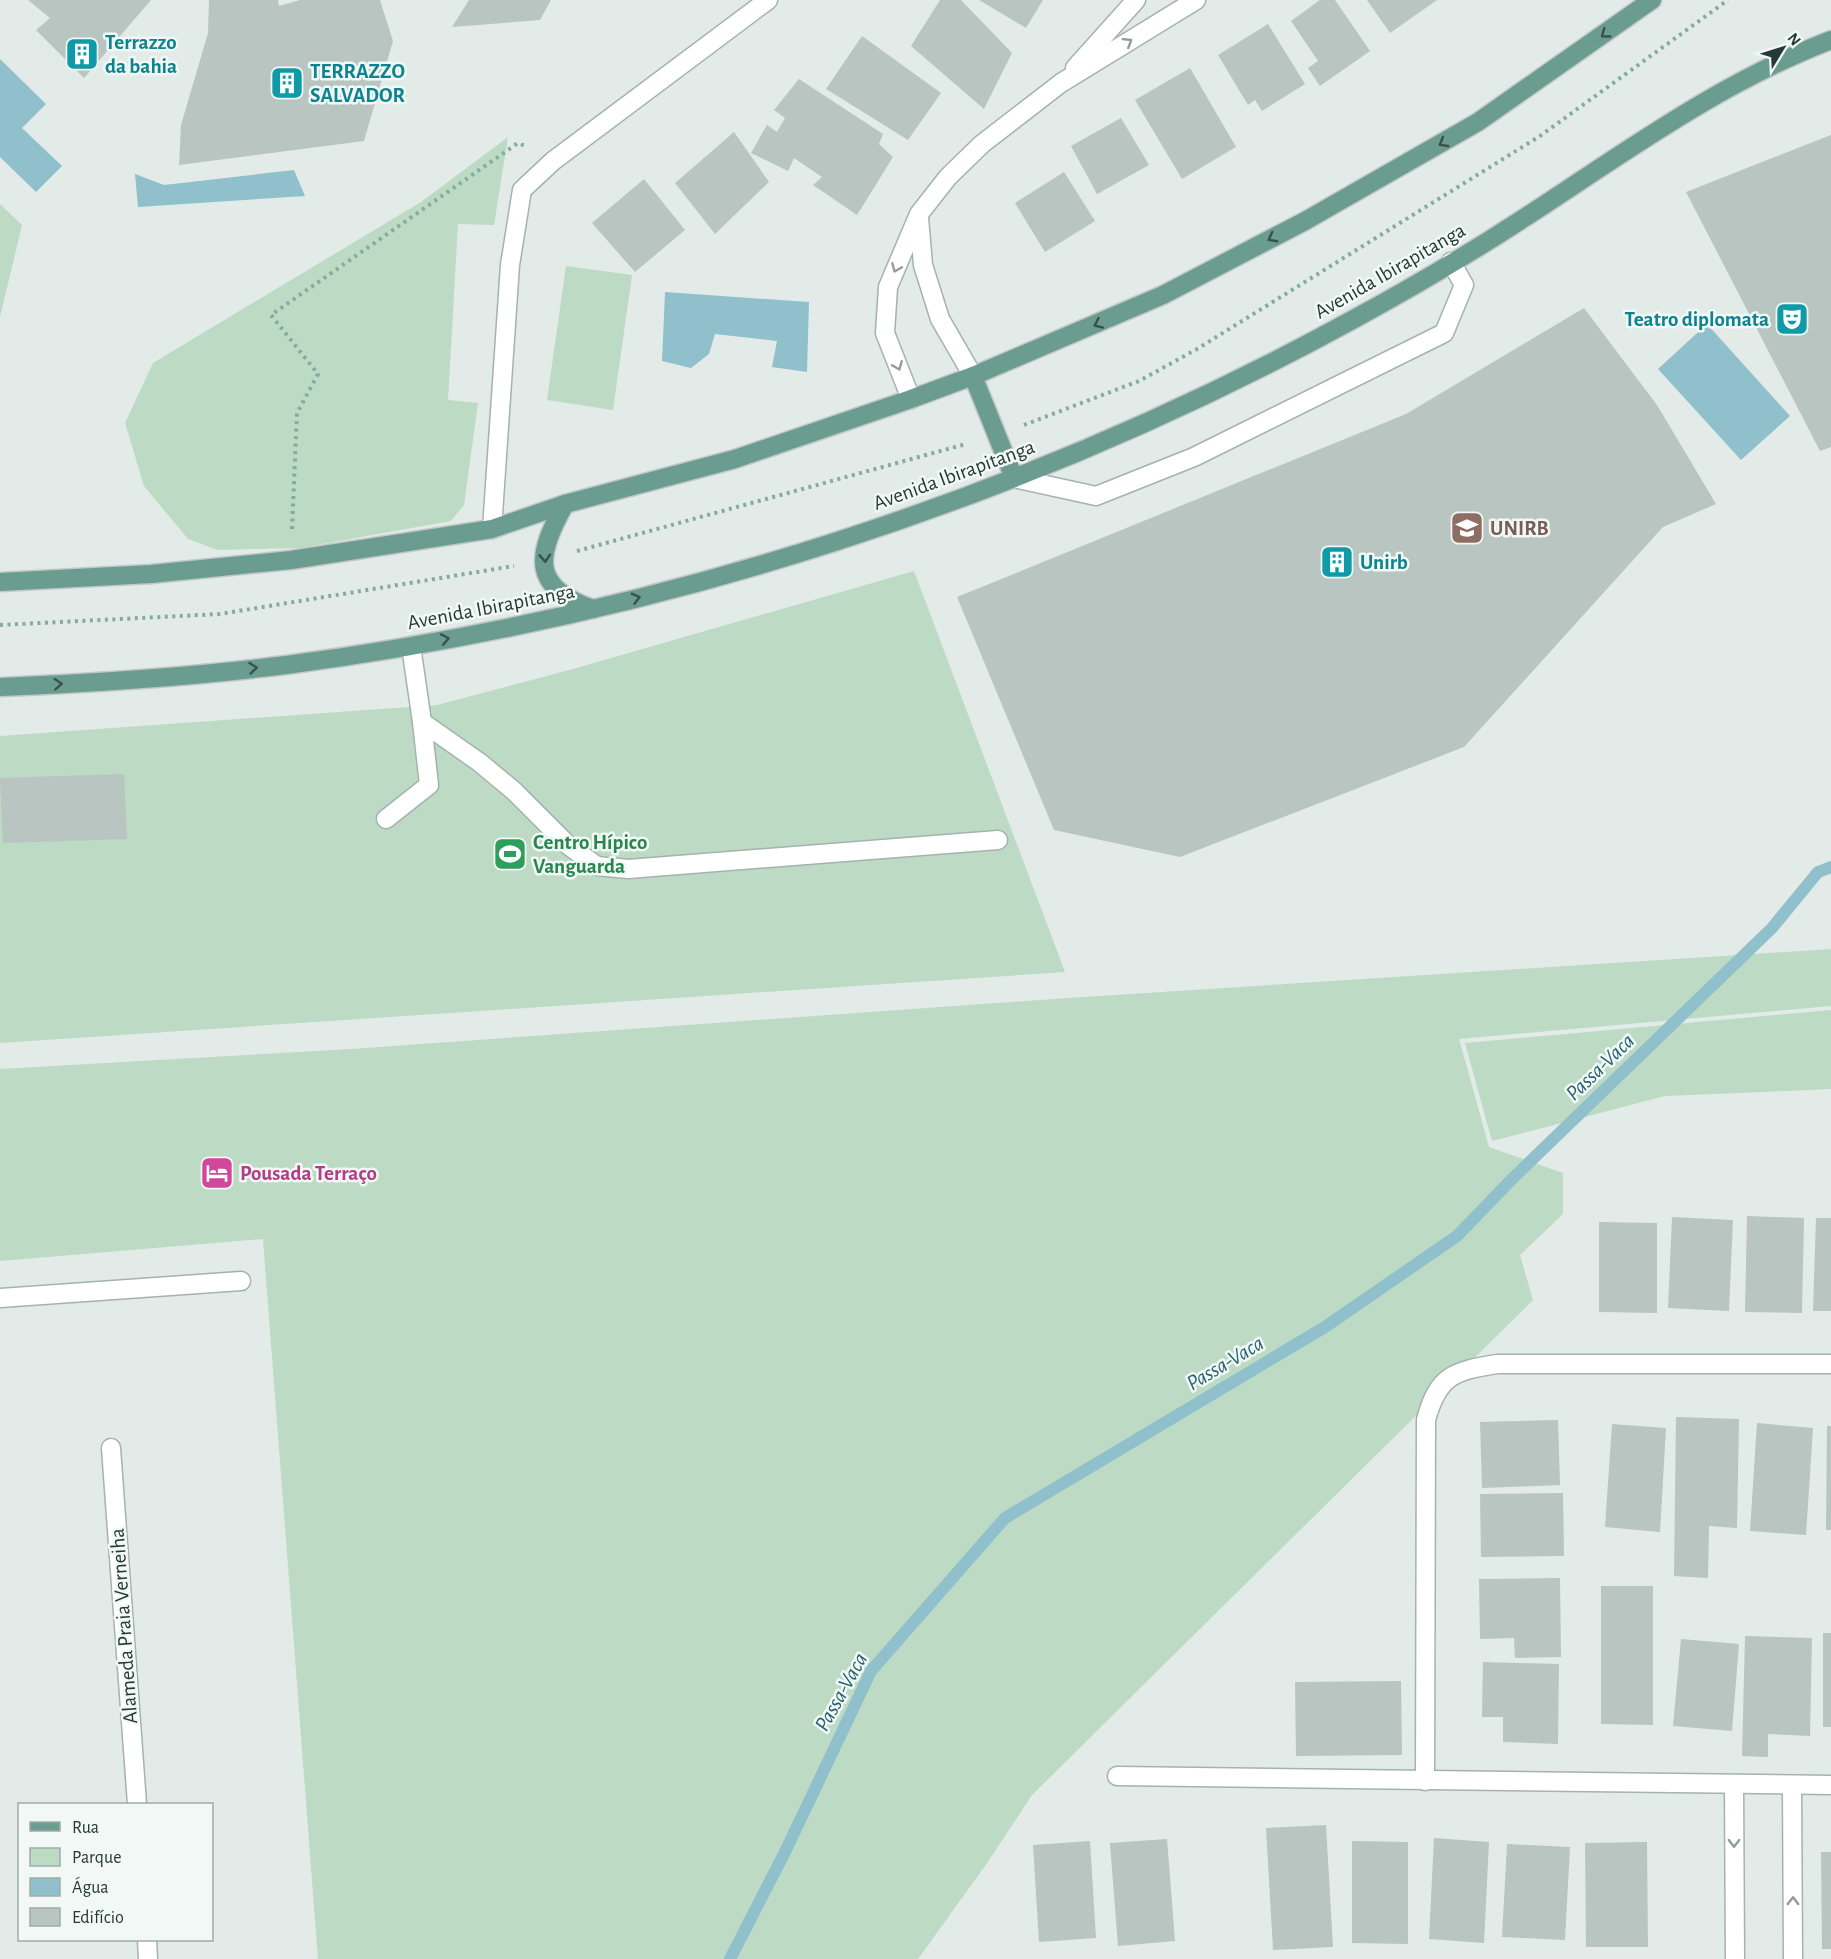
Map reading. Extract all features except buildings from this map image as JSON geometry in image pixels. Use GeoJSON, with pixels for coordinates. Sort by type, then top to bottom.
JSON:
{"type":"FeatureCollection","features":[{"type":"Feature","properties":{"kind":"main road"},"geometry":{"type":"LineString","coordinates":[[0,582],[151,574],[291,560],[492,529],[566,504],[735,459],[911,399],[973,376],[1163,295],[1388,175],[1478,122],[1652,0]]}},
{"type":"Feature","properties":{"kind":"main road","name":"Avenida Ibirapitanga"},"geometry":{"type":"LineString","coordinates":[[0,687],[162,678],[285,665],[411,646],[594,609],[764,565],[912,517],[1156,420],[1220,390],[1356,318],[1451,262],[1520,220],[1668,121],[1800,51],[1831,40]]}},
{"type":"Feature","properties":{"kind":"main road"},"geometry":{"type":"LineString","coordinates":[[973,376],[1014,478]]}},
{"type":"Feature","properties":{"kind":"main road"},"geometry":{"type":"LineString","coordinates":[[566,504],[545,543],[544,560],[549,580],[557,592],[568,600],[594,609]]}},
{"type":"Feature","properties":{"kind":"street"},"geometry":{"type":"LineString","coordinates":[[492,529],[513,243],[522,190],[553,161],[768,0]]}},
{"type":"Feature","properties":{"kind":"street"},"geometry":{"type":"LineString","coordinates":[[1061,83],[1136,0]]}},
{"type":"Feature","properties":{"kind":"street"},"geometry":{"type":"LineString","coordinates":[[911,399],[885,333],[888,287],[919,213],[948,177],[982,144],[1061,83],[1196,0]]}},
{"type":"Feature","properties":{"kind":"street"},"geometry":{"type":"LineString","coordinates":[[919,213],[923,265],[940,319],[973,376]]}},
{"type":"Feature","properties":{"kind":"street"},"geometry":{"type":"LineString","coordinates":[[1014,478],[1096,496],[1194,457],[1288,413],[1444,333],[1464,285],[1451,262]]}},
{"type":"Feature","properties":{"kind":"street"},"geometry":{"type":"LineString","coordinates":[[386,819],[429,784],[411,646]]}},
{"type":"Feature","properties":{"kind":"street"},"geometry":{"type":"LineString","coordinates":[[422,722],[479,762],[514,791],[569,846],[597,866],[628,869],[998,840]]}},
{"type":"Feature","properties":{"kind":"street"},"geometry":{"type":"LineString","coordinates":[[0,1298],[241,1281]]}},
{"type":"Feature","properties":{"kind":"street"},"geometry":{"type":"LineString","coordinates":[[1425,1781],[1426,1420],[1432,1399],[1445,1381],[1464,1369],[1497,1364],[1831,1364]]}},
{"type":"Feature","properties":{"kind":"street","name":"Alameda Praia Verneiha"},"geometry":{"type":"LineString","coordinates":[[111,1448],[137,1803]]}},
{"type":"Feature","properties":{"kind":"street"},"geometry":{"type":"LineString","coordinates":[[1117,1776],[1831,1785]]}},
{"type":"Feature","properties":{"kind":"street"},"geometry":{"type":"LineString","coordinates":[[1734,1785],[1735,1959]]}},
{"type":"Feature","properties":{"kind":"street"},"geometry":{"type":"LineString","coordinates":[[1792,1785],[1793,1959]]}},
{"type":"Feature","properties":{"kind":"street"},"geometry":{"type":"LineString","coordinates":[[147,1941],[148,1959]]}},
{"type":"Feature","properties":{"kind":"path"},"geometry":{"type":"LineString","coordinates":[[1139,381],[1197,349],[1540,136],[1728,0]]}},
{"type":"Feature","properties":{"kind":"path"},"geometry":{"type":"LineString","coordinates":[[291,560],[297,413],[318,374],[271,315],[518,143],[553,161]]}},
{"type":"Feature","properties":{"kind":"green space"},"geometry":{"type":"Polygon","coordinates":[[[508,137],[494,225],[458,224],[448,400],[478,403],[464,505],[451,521],[300,548],[218,550],[188,539],[144,486],[125,423],[153,363],[421,202],[508,137]]]}},
{"type":"Feature","properties":{"kind":"green space"},"geometry":{"type":"Polygon","coordinates":[[[0,204],[22,225],[0,317],[0,204]]]}},
{"type":"Feature","properties":{"kind":"green space"},"geometry":{"type":"Polygon","coordinates":[[[566,266],[632,275],[613,410],[547,400],[566,266]]]}},
{"type":"Feature","properties":{"kind":"green space","name":"Centro Hípico Vanguarda"},"geometry":{"type":"Polygon","coordinates":[[[914,571],[1065,972],[0,1043],[0,736],[437,705],[573,669],[914,571]]]}},
{"type":"Feature","properties":{"kind":"green space"},"geometry":{"type":"Polygon","coordinates":[[[1831,949],[1831,1006],[1459,1039],[1489,1147],[1563,1173],[1563,1214],[1520,1255],[1533,1300],[1032,1795],[985,1866],[918,1959],[318,1959],[263,1239],[0,1261],[0,1069],[351,1049],[1068,998],[1831,949]]]}},
{"type":"Feature","properties":{"kind":"green space"},"geometry":{"type":"Polygon","coordinates":[[[1831,1010],[1831,1089],[1665,1096],[1492,1141],[1465,1043],[1831,1010]]]}},
{"type":"Feature","properties":{"kind":"water"},"geometry":{"type":"Polygon","coordinates":[[[0,59],[46,104],[22,128],[62,166],[36,192],[0,157],[0,59]]]}},
{"type":"Feature","properties":{"kind":"water"},"geometry":{"type":"Polygon","coordinates":[[[294,170],[305,196],[138,207],[135,174],[164,185],[294,170]]]}},
{"type":"Feature","properties":{"kind":"water"},"geometry":{"type":"Polygon","coordinates":[[[665,292],[809,302],[807,372],[772,367],[777,341],[715,334],[709,354],[691,368],[662,361],[665,292]]]}},
{"type":"Feature","properties":{"kind":"water"},"geometry":{"type":"Polygon","coordinates":[[[1707,324],[1790,416],[1741,460],[1658,369],[1707,324]]]}},
{"type":"Feature","properties":{"kind":"waterway","name":"Passa-Vaca"},"geometry":{"type":"LineString","coordinates":[[730,1959],[785,1852],[871,1671],[1005,1518],[1325,1327],[1457,1236],[1512,1179],[1772,928],[1818,872],[1831,867]]}},
{"type":"Feature","properties":{"kind":"place","name":"Terrazzo da bahia"},"geometry":{"type":"Point","coordinates":[82,54]}},
{"type":"Feature","properties":{"kind":"place","name":"TERRAZZO SALVADOR"},"geometry":{"type":"Point","coordinates":[287,83]}},
{"type":"Feature","properties":{"kind":"place","name":"Teatro diplomata"},"geometry":{"type":"Point","coordinates":[1792,319]}},
{"type":"Feature","properties":{"kind":"place","name":"UNIRB"},"geometry":{"type":"Point","coordinates":[1467,528]}},
{"type":"Feature","properties":{"kind":"place","name":"Unirb"},"geometry":{"type":"Point","coordinates":[1337,562]}},
{"type":"Feature","properties":{"kind":"place","name":"Centro Hípico Vanguarda"},"geometry":{"type":"Point","coordinates":[510,854]}},
{"type":"Feature","properties":{"kind":"place","name":"Pousada Terraço"},"geometry":{"type":"Point","coordinates":[217,1173]}}]}
